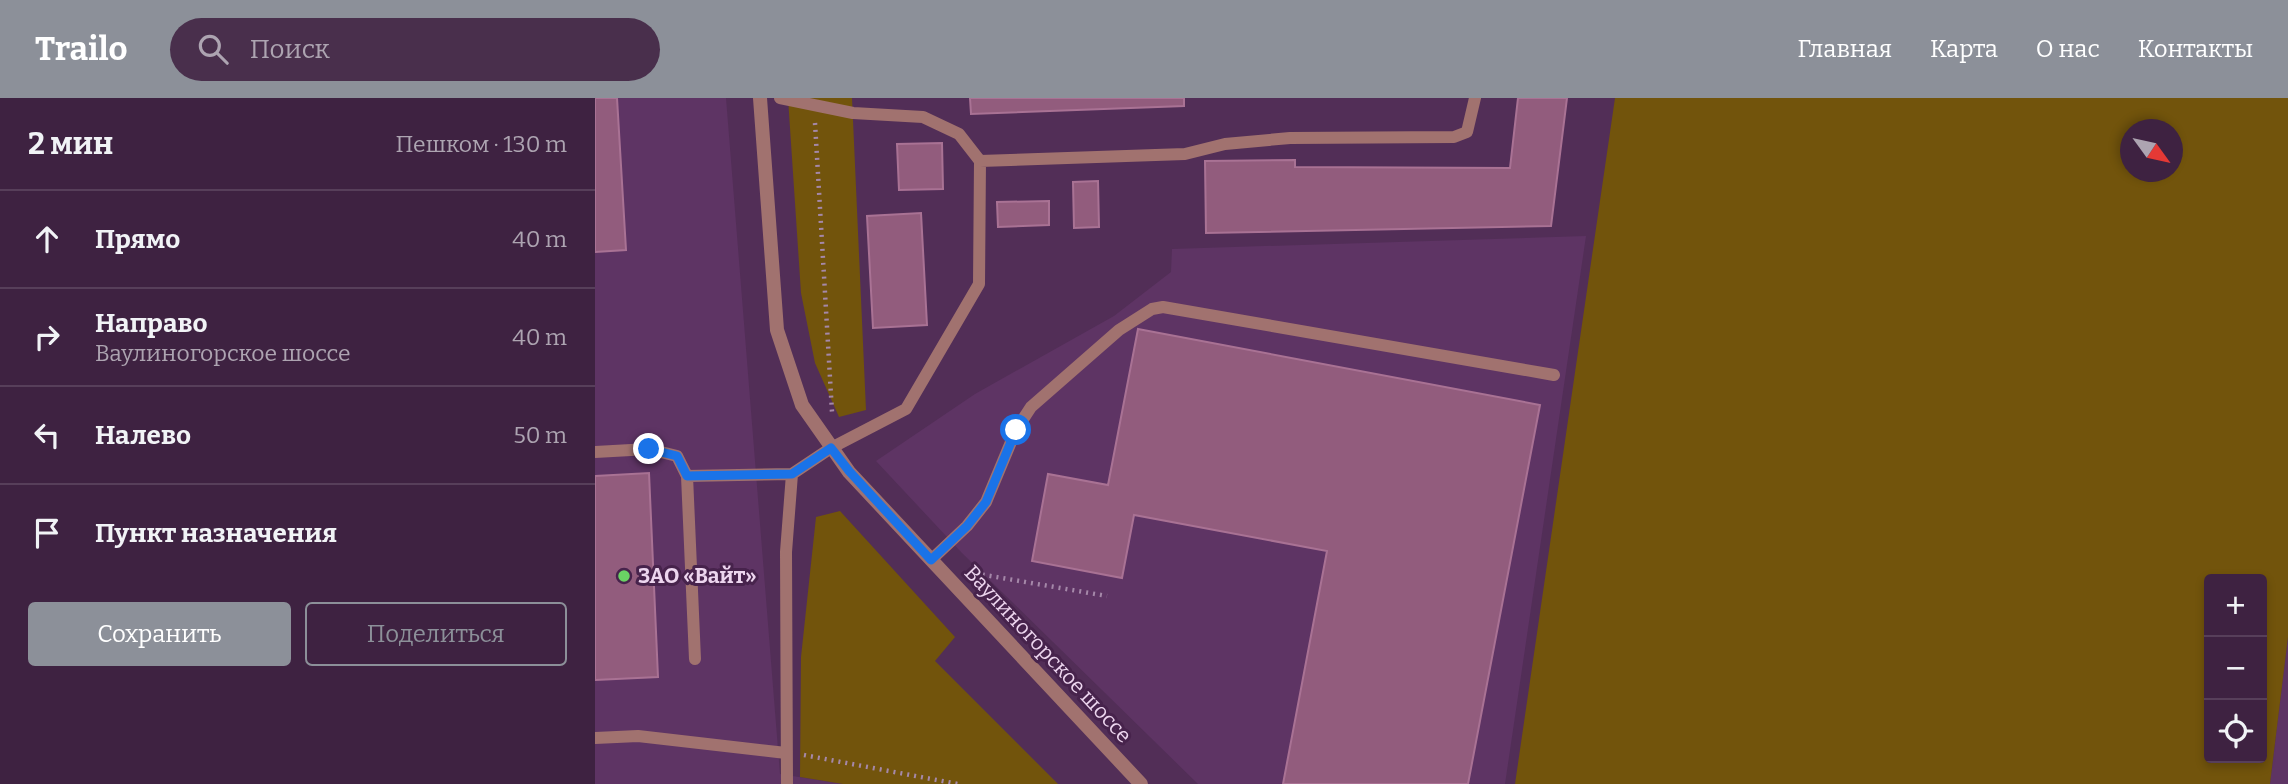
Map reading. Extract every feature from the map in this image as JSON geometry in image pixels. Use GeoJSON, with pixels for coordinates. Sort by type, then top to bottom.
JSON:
{"type":"FeatureCollection","features":[{"type":"Feature","properties":{"kind":"street","name":"Ваулиногорское шоссе"},"geometry":{"type":"LineString","coordinates":[[760,98],[776,330],[802,405],[849,471],[1141,784]]}},
{"type":"Feature","properties":{"kind":"lane"},"geometry":{"type":"LineString","coordinates":[[687,476],[792,474],[831,448],[906,409],[979,284],[980,161],[959,134],[923,117],[853,113],[781,98]]}},
{"type":"Feature","properties":{"kind":"lane"},"geometry":{"type":"LineString","coordinates":[[980,161],[1185,154],[1225,144],[1290,138],[1454,137],[1467,132],[1475,98]]}},
{"type":"Feature","properties":{"kind":"lane"},"geometry":{"type":"LineString","coordinates":[[931,560],[967,526],[986,502],[1016,430],[1031,407],[1119,330],[1152,309],[1163,307],[1554,375]]}},
{"type":"Feature","properties":{"kind":"lane"},"geometry":{"type":"LineString","coordinates":[[595,452],[649,449],[677,456],[687,476],[695,659]]}},
{"type":"Feature","properties":{"kind":"lane"},"geometry":{"type":"LineString","coordinates":[[787,784],[786,552],[792,474]]}},
{"type":"Feature","properties":{"kind":"lane"},"geometry":{"type":"LineString","coordinates":[[595,738],[638,736],[786,752]]}},
{"type":"Feature","properties":{"kind":"path"},"geometry":{"type":"LineString","coordinates":[[786,752],[958,784]]}},
{"type":"Feature","properties":{"kind":"shaded area"},"geometry":{"type":"Polygon","coordinates":[[[595,98],[726,98],[780,774],[843,784],[595,784],[595,98]]]}},
{"type":"Feature","properties":{"kind":"shaded area"},"geometry":{"type":"Polygon","coordinates":[[[788,98],[852,98],[866,410],[839,417],[815,363],[801,293],[788,98]]]}},
{"type":"Feature","properties":{"kind":"shaded area"},"geometry":{"type":"Polygon","coordinates":[[[1615,98],[2288,98],[2288,637],[2270,784],[1515,784],[1615,98]]]}},
{"type":"Feature","properties":{"kind":"shaded area"},"geometry":{"type":"Polygon","coordinates":[[[1586,236],[1505,784],[1198,784],[962,553],[876,461],[975,394],[1114,316],[1171,272],[1172,249],[1586,236]]]}},
{"type":"Feature","properties":{"kind":"shaded area"},"geometry":{"type":"Polygon","coordinates":[[[840,511],[955,637],[935,661],[1058,784],[843,784],[800,777],[801,657],[816,517],[840,511]]]}},
{"type":"Feature","properties":{"kind":"shaded area"},"geometry":{"type":"Polygon","coordinates":[[[2288,637],[2288,784],[2270,784],[2288,637]]]}},
{"type":"Feature","properties":{"kind":"building"},"geometry":{"type":"Polygon","coordinates":[[[595,98],[617,98],[626,250],[595,252],[595,98]]]}},
{"type":"Feature","properties":{"kind":"building"},"geometry":{"type":"Polygon","coordinates":[[[970,98],[1184,98],[1184,106],[971,114],[970,98]]]}},
{"type":"Feature","properties":{"kind":"building"},"geometry":{"type":"Polygon","coordinates":[[[1518,98],[1567,98],[1551,226],[1206,233],[1205,161],[1295,160],[1295,167],[1510,168],[1518,98]]]}},
{"type":"Feature","properties":{"kind":"building"},"geometry":{"type":"Polygon","coordinates":[[[942,143],[943,189],[899,190],[897,144],[942,143]]]}},
{"type":"Feature","properties":{"kind":"building"},"geometry":{"type":"Polygon","coordinates":[[[1098,181],[1099,227],[1074,228],[1073,182],[1098,181]]]}},
{"type":"Feature","properties":{"kind":"building"},"geometry":{"type":"Polygon","coordinates":[[[1049,201],[1049,225],[998,227],[997,202],[1049,201]]]}},
{"type":"Feature","properties":{"kind":"building"},"geometry":{"type":"Polygon","coordinates":[[[921,213],[927,325],[873,328],[867,216],[921,213]]]}},
{"type":"Feature","properties":{"kind":"building"},"geometry":{"type":"Polygon","coordinates":[[[1138,329],[1540,405],[1468,784],[1283,784],[1327,551],[1134,515],[1122,578],[1032,561],[1048,474],[1108,485],[1138,329]]]}},
{"type":"Feature","properties":{"kind":"building","name":"ЗАО «Вайт»"},"geometry":{"type":"Polygon","coordinates":[[[649,473],[658,677],[595,680],[595,476],[649,473]]]}},
{"type":"Feature","properties":{"kind":"place","name":"ЗАО «Вайт»"},"geometry":{"type":"Point","coordinates":[624,576]}},
{"type":"Feature","properties":{"kind":"route"},"geometry":{"type":"LineString","coordinates":[[649,449],[677,456],[687,476],[792,474],[831,448],[931,560],[967,526],[986,502],[1016,430]]}}]}
